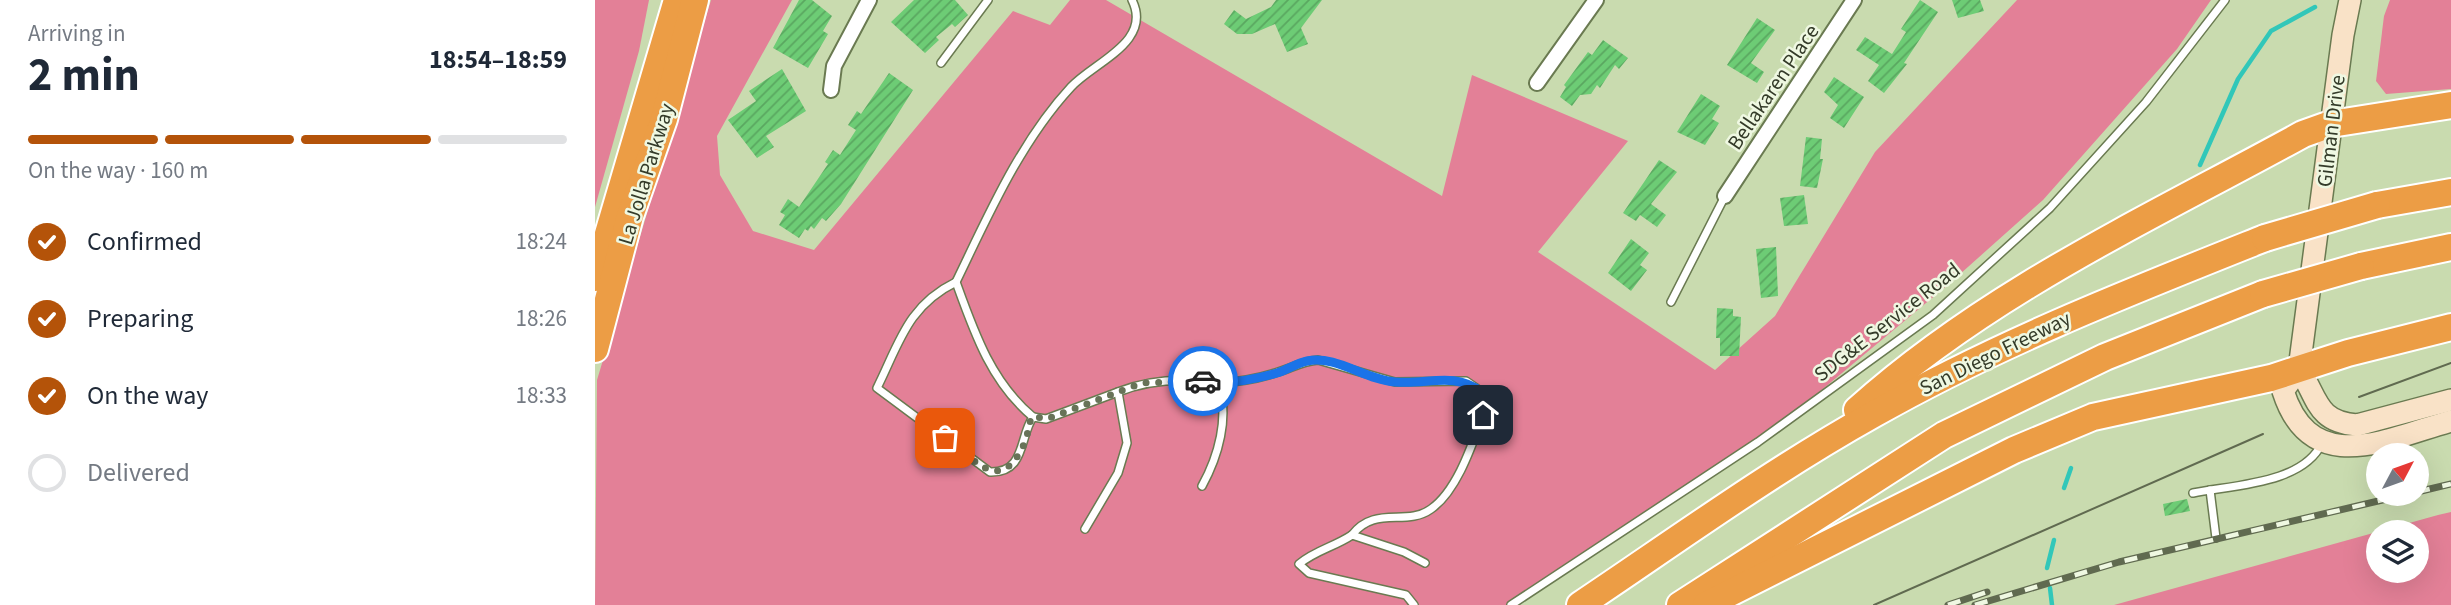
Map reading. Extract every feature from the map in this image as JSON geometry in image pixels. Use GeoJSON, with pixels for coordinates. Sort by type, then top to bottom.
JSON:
{"type":"FeatureCollection","features":[{"type":"Feature","properties":{"kind":"highway","name":"La Jolla Parkway"},"geometry":{"type":"LineString","coordinates":[[595,278],[691,1]]}},
{"type":"Feature","properties":{"kind":"highway","name":"La Jolla Parkway"},"geometry":{"type":"LineString","coordinates":[[595,349],[630,216],[664,119],[691,1]]}},
{"type":"Feature","properties":{"kind":"highway"},"geometry":{"type":"LineString","coordinates":[[1817,446],[1907,368],[1978,316],[2033,282],[2291,141],[2331,124],[2451,105]]}},
{"type":"Feature","properties":{"kind":"highway","name":"San Diego Freeway"},"geometry":{"type":"LineString","coordinates":[[1580,605],[1817,446],[1943,376],[2076,314],[2265,238],[2377,205],[2451,192]]}},
{"type":"Feature","properties":{"kind":"highway"},"geometry":{"type":"LineString","coordinates":[[1680,605],[1944,435],[2105,357],[2263,294],[2361,266],[2451,247]]}},
{"type":"Feature","properties":{"kind":"highway"},"geometry":{"type":"LineString","coordinates":[[1706,605],[2014,450],[2093,418],[2271,378],[2451,327]]}},
{"type":"Feature","properties":{"kind":"street"},"geometry":{"type":"LineString","coordinates":[[831,90],[834,66],[869,0]]}},
{"type":"Feature","properties":{"kind":"street"},"geometry":{"type":"LineString","coordinates":[[1537,83],[1596,0]]}},
{"type":"Feature","properties":{"kind":"street","name":"Bellakaren Place"},"geometry":{"type":"LineString","coordinates":[[1725,196],[1854,0]]}},
{"type":"Feature","properties":{"kind":"street","name":"Gilman Drive"},"geometry":{"type":"LineString","coordinates":[[2322,442],[2299,425],[2288,408],[2283,391],[2299,369],[2350,0]]}},
{"type":"Feature","properties":{"kind":"street"},"geometry":{"type":"LineString","coordinates":[[2299,369],[2325,414],[2342,424],[2357,425],[2451,400]]}},
{"type":"Feature","properties":{"kind":"street"},"geometry":{"type":"LineString","coordinates":[[2322,442],[2349,448],[2451,421]]}},
{"type":"Feature","properties":{"kind":"lane"},"geometry":{"type":"LineString","coordinates":[[941,63],[988,0]]}},
{"type":"Feature","properties":{"kind":"lane"},"geometry":{"type":"LineString","coordinates":[[1033,416],[1017,461],[1001,472],[990,472],[877,388],[892,351],[915,314],[956,282],[1014,169],[1053,109],[1089,70],[1114,54],[1135,32],[1137,11],[1132,0]]}},
{"type":"Feature","properties":{"kind":"lane","name":"SDG&E Service Road"},"geometry":{"type":"LineString","coordinates":[[1511,605],[1758,442],[1933,315],[2050,208],[2146,102],[2225,0]]}},
{"type":"Feature","properties":{"kind":"lane"},"geometry":{"type":"LineString","coordinates":[[1671,302],[1725,196]]}},
{"type":"Feature","properties":{"kind":"lane"},"geometry":{"type":"LineString","coordinates":[[956,282],[980,347],[997,379],[1033,416],[1047,419],[1147,382],[1190,379],[1218,383],[1243,381],[1277,373],[1306,361],[1318,360],[1395,382],[1466,381],[1482,392],[1485,404],[1483,415],[1447,494],[1430,510],[1419,514],[1369,519],[1336,546],[1315,551],[1299,564],[1301,569],[1406,595],[1414,605]]}},
{"type":"Feature","properties":{"kind":"lane"},"geometry":{"type":"LineString","coordinates":[[1202,486],[1220,450],[1222,394],[1218,383]]}},
{"type":"Feature","properties":{"kind":"lane"},"geometry":{"type":"LineString","coordinates":[[1085,529],[1118,473],[1127,443],[1118,392]]}},
{"type":"Feature","properties":{"kind":"lane"},"geometry":{"type":"LineString","coordinates":[[2193,493],[2284,474],[2316,456],[2322,442]]}},
{"type":"Feature","properties":{"kind":"lane"},"geometry":{"type":"LineString","coordinates":[[2210,490],[2216,538]]}},
{"type":"Feature","properties":{"kind":"lane"},"geometry":{"type":"LineString","coordinates":[[1352,535],[1404,552],[1425,563]]}},
{"type":"Feature","properties":{"kind":"shaded area"},"geometry":{"type":"Polygon","coordinates":[[[595,0],[649,0],[639,51],[595,207],[595,0]]]}},
{"type":"Feature","properties":{"kind":"shaded area"},"geometry":{"type":"Polygon","coordinates":[[[711,0],[792,0],[717,136],[720,175],[753,231],[814,250],[1013,11],[1050,25],[1070,0],[1106,0],[1442,196],[1472,75],[1628,141],[1538,252],[1715,370],[1775,316],[1875,152],[2017,0],[2211,0],[2177,49],[2043,200],[1950,283],[1788,418],[1509,605],[595,605],[597,380],[711,0]]]}},
{"type":"Feature","properties":{"kind":"shaded area"},"geometry":{"type":"Polygon","coordinates":[[[2390,0],[2451,0],[2451,89],[2386,94],[2376,81],[2384,16],[2390,0]]]}},
{"type":"Feature","properties":{"kind":"shaded area"},"geometry":{"type":"Polygon","coordinates":[[[2451,512],[2451,605],[2114,605],[2366,535],[2366,583],[2429,583],[2429,520],[2420,520],[2451,512]]]}},
{"type":"Feature","properties":{"kind":"building"},"geometry":{"type":"Polygon","coordinates":[[[799,0],[812,0],[832,16],[823,31],[828,34],[808,68],[773,48],[799,0]]]}},
{"type":"Feature","properties":{"kind":"building"},"geometry":{"type":"Polygon","coordinates":[[[914,0],[955,0],[968,15],[955,27],[952,24],[936,37],[939,40],[925,53],[891,22],[914,0]]]}},
{"type":"Feature","properties":{"kind":"building"},"geometry":{"type":"Polygon","coordinates":[[[1276,0],[1322,0],[1301,28],[1308,44],[1287,52],[1275,24],[1252,34],[1237,34],[1224,24],[1234,10],[1246,19],[1271,7],[1276,0]]]}},
{"type":"Feature","properties":{"kind":"building"},"geometry":{"type":"Polygon","coordinates":[[[1920,0],[1938,12],[1904,63],[1907,64],[1884,93],[1868,81],[1879,65],[1856,50],[1865,37],[1892,54],[1906,32],[1901,29],[1920,0]]]}},
{"type":"Feature","properties":{"kind":"building"},"geometry":{"type":"Polygon","coordinates":[[[1952,0],[1980,0],[1984,11],[1958,18],[1952,0]]]}},
{"type":"Feature","properties":{"kind":"building"},"geometry":{"type":"Polygon","coordinates":[[[1757,18],[1775,30],[1751,63],[1764,72],[1757,83],[1727,65],[1757,18]]]}},
{"type":"Feature","properties":{"kind":"building"},"geometry":{"type":"Polygon","coordinates":[[[1603,40],[1628,58],[1619,69],[1615,65],[1600,88],[1597,85],[1591,94],[1580,95],[1572,106],[1560,97],[1566,87],[1564,85],[1588,52],[1592,55],[1603,40]]]}},
{"type":"Feature","properties":{"kind":"building"},"geometry":{"type":"Polygon","coordinates":[[[782,69],[806,111],[766,136],[774,147],[757,158],[728,120],[756,101],[749,91],[782,69]]]}},
{"type":"Feature","properties":{"kind":"building"},"geometry":{"type":"Polygon","coordinates":[[[889,73],[913,90],[841,204],[826,221],[822,218],[814,229],[811,226],[808,231],[805,229],[799,238],[779,225],[785,215],[780,212],[788,199],[799,207],[828,164],[825,162],[833,150],[840,155],[856,130],[848,125],[857,111],[861,114],[889,73]]]}},
{"type":"Feature","properties":{"kind":"building"},"geometry":{"type":"Polygon","coordinates":[[[1834,77],[1864,97],[1844,128],[1830,118],[1838,105],[1824,92],[1834,77]]]}},
{"type":"Feature","properties":{"kind":"building"},"geometry":{"type":"Polygon","coordinates":[[[1701,94],[1720,106],[1712,119],[1719,123],[1705,145],[1677,132],[1701,94]]]}},
{"type":"Feature","properties":{"kind":"building"},"geometry":{"type":"Polygon","coordinates":[[[1806,137],[1822,139],[1820,159],[1823,159],[1817,188],[1800,186],[1806,137]]]}},
{"type":"Feature","properties":{"kind":"building"},"geometry":{"type":"Polygon","coordinates":[[[1659,160],[1677,172],[1651,204],[1666,215],[1657,227],[1640,215],[1636,221],[1623,213],[1659,160]]]}},
{"type":"Feature","properties":{"kind":"building"},"geometry":{"type":"Polygon","coordinates":[[[1804,195],[1808,224],[1784,226],[1780,198],[1804,195]]]}},
{"type":"Feature","properties":{"kind":"building"},"geometry":{"type":"Polygon","coordinates":[[[1631,239],[1649,253],[1640,265],[1647,270],[1631,291],[1608,273],[1631,239]]]}},
{"type":"Feature","properties":{"kind":"building"},"geometry":{"type":"Polygon","coordinates":[[[1776,247],[1778,296],[1761,298],[1756,249],[1776,247]]]}},
{"type":"Feature","properties":{"kind":"building"},"geometry":{"type":"Polygon","coordinates":[[[1717,308],[1733,309],[1733,316],[1741,317],[1739,356],[1720,356],[1720,338],[1716,338],[1717,308]]]}},
{"type":"Feature","properties":{"kind":"building"},"geometry":{"type":"Polygon","coordinates":[[[2187,499],[2190,511],[2165,516],[2163,504],[2187,499]]]}},
{"type":"Feature","properties":{"kind":"waterway"},"geometry":{"type":"LineString","coordinates":[[2200,165],[2238,79],[2271,31],[2315,7]]}},
{"type":"Feature","properties":{"kind":"waterway"},"geometry":{"type":"LineString","coordinates":[[2064,488],[2071,468]]}},
{"type":"Feature","properties":{"kind":"waterway"},"geometry":{"type":"LineString","coordinates":[[2047,568],[2054,540]]}},
{"type":"Feature","properties":{"kind":"waterway"},"geometry":{"type":"LineString","coordinates":[[2050,588],[2052,605]]}},
{"type":"Feature","properties":{"kind":"tram line"},"geometry":{"type":"LineString","coordinates":[[2359,397],[2451,363]]}},
{"type":"Feature","properties":{"kind":"tram line"},"geometry":{"type":"LineString","coordinates":[[1874,605],[2263,434]]}},
{"type":"Feature","properties":{"kind":"railway"},"geometry":{"type":"LineString","coordinates":[[2429,489],[2451,484]]}},
{"type":"Feature","properties":{"kind":"railway"},"geometry":{"type":"LineString","coordinates":[[1975,605],[2119,562],[2366,504]]}},
{"type":"Feature","properties":{"kind":"railway"},"geometry":{"type":"LineString","coordinates":[[1948,605],[1987,592]]}},
{"type":"Feature","properties":{"kind":"way so far"},"geometry":{"type":"LineString","coordinates":[[945,438],[990,472],[1001,472],[1017,461],[1033,416],[1047,419],[1142,383],[1190,379],[1203,381]]}},
{"type":"Feature","properties":{"kind":"route"},"geometry":{"type":"LineString","coordinates":[[1203,381],[1243,381],[1277,373],[1306,361],[1329,361],[1374,379],[1395,382],[1466,381],[1482,392],[1485,404],[1483,415]]}}]}
